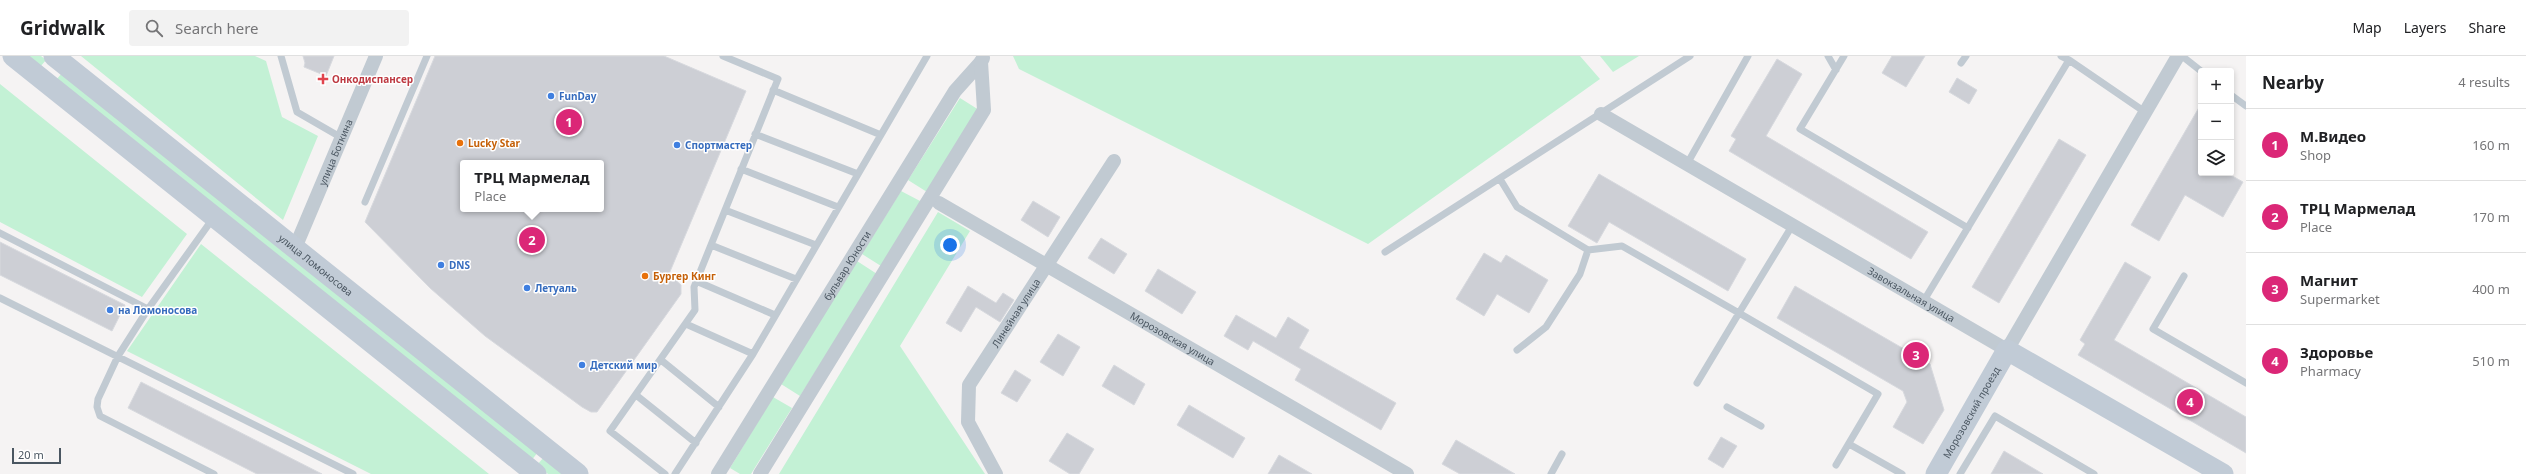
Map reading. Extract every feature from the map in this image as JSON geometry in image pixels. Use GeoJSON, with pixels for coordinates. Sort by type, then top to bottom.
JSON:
{"type":"FeatureCollection","features":[{"type":"Feature","properties":{"kind":"main road"},"geometry":{"type":"LineString","coordinates":[[13,56],[536,474]]}},
{"type":"Feature","properties":{"kind":"main road"},"geometry":{"type":"LineString","coordinates":[[42,79],[56,58]]}},
{"type":"Feature","properties":{"kind":"main road","name":"улица Ломоносова"},"geometry":{"type":"LineString","coordinates":[[56,58],[578,474]]}},
{"type":"Feature","properties":{"kind":"main road","name":"Морозовский проезд"},"geometry":{"type":"LineString","coordinates":[[1936,474],[2007,350]]}},
{"type":"Feature","properties":{"kind":"main road","name":"Завокзальная улица"},"geometry":{"type":"LineString","coordinates":[[2007,350],[2223,474]]}},
{"type":"Feature","properties":{"kind":"street","name":"улица Боткина"},"geometry":{"type":"LineString","coordinates":[[295,248],[376,56]]}},
{"type":"Feature","properties":{"kind":"street"},"geometry":{"type":"LineString","coordinates":[[2007,350],[2178,56]]}},
{"type":"Feature","properties":{"kind":"street"},"geometry":{"type":"LineString","coordinates":[[760,474],[984,110],[982,59]]}},
{"type":"Feature","properties":{"kind":"street","name":"бульвар Юности"},"geometry":{"type":"LineString","coordinates":[[718,474],[955,90],[982,59]]}},
{"type":"Feature","properties":{"kind":"street","name":"Завокзальная улица"},"geometry":{"type":"LineString","coordinates":[[1601,114],[2007,350]]}},
{"type":"Feature","properties":{"kind":"street","name":"Линейная улица"},"geometry":{"type":"LineString","coordinates":[[996,474],[968,422],[969,385],[1114,161]]}},
{"type":"Feature","properties":{"kind":"street","name":"Морозовская улица"},"geometry":{"type":"LineString","coordinates":[[939,203],[1045,266],[1407,474]]}},
{"type":"Feature","properties":{"kind":"lane"},"geometry":{"type":"LineString","coordinates":[[281,56],[297,112],[342,138]]}},
{"type":"Feature","properties":{"kind":"lane"},"geometry":{"type":"LineString","coordinates":[[365,202],[427,56]]}},
{"type":"Feature","properties":{"kind":"lane"},"geometry":{"type":"LineString","coordinates":[[665,474],[610,432],[695,310],[694,287],[696,281],[778,79],[723,56]]}},
{"type":"Feature","properties":{"kind":"lane"},"geometry":{"type":"LineString","coordinates":[[675,474],[753,354],[927,56]]}},
{"type":"Feature","properties":{"kind":"lane"},"geometry":{"type":"LineString","coordinates":[[1386,252],[1690,56]]}},
{"type":"Feature","properties":{"kind":"lane"},"geometry":{"type":"LineString","coordinates":[[1687,164],[1748,56]]}},
{"type":"Feature","properties":{"kind":"lane"},"geometry":{"type":"LineString","coordinates":[[1828,56],[1836,70]]}},
{"type":"Feature","properties":{"kind":"lane"},"geometry":{"type":"LineString","coordinates":[[1844,56],[1800,129],[1968,228]]}},
{"type":"Feature","properties":{"kind":"lane"},"geometry":{"type":"LineString","coordinates":[[1961,63],[1966,56]]}},
{"type":"Feature","properties":{"kind":"lane"},"geometry":{"type":"LineString","coordinates":[[2061,56],[2145,112]]}},
{"type":"Feature","properties":{"kind":"lane"},"geometry":{"type":"LineString","coordinates":[[2182,56],[2198,69]]}},
{"type":"Feature","properties":{"kind":"lane"},"geometry":{"type":"LineString","coordinates":[[1923,302],[2069,60]]}},
{"type":"Feature","properties":{"kind":"lane"},"geometry":{"type":"LineString","coordinates":[[773,90],[881,135]]}},
{"type":"Feature","properties":{"kind":"lane"},"geometry":{"type":"LineString","coordinates":[[2234,97],[2246,106]]}},
{"type":"Feature","properties":{"kind":"lane"},"geometry":{"type":"LineString","coordinates":[[755,134],[858,174]]}},
{"type":"Feature","properties":{"kind":"lane"},"geometry":{"type":"LineString","coordinates":[[741,170],[838,207]]}},
{"type":"Feature","properties":{"kind":"lane"},"geometry":{"type":"LineString","coordinates":[[1500,179],[1517,207],[1588,250],[1622,246],[1878,394],[1836,465]]}},
{"type":"Feature","properties":{"kind":"lane"},"geometry":{"type":"LineString","coordinates":[[725,210],[816,244]]}},
{"type":"Feature","properties":{"kind":"lane"},"geometry":{"type":"LineString","coordinates":[[214,217],[148,309],[118,356],[98,398],[96,407],[100,416],[214,474]]}},
{"type":"Feature","properties":{"kind":"lane"},"geometry":{"type":"LineString","coordinates":[[1697,383],[1792,226]]}},
{"type":"Feature","properties":{"kind":"lane"},"geometry":{"type":"LineString","coordinates":[[0,233],[148,309]]}},
{"type":"Feature","properties":{"kind":"lane"},"geometry":{"type":"LineString","coordinates":[[710,245],[796,279]]}},
{"type":"Feature","properties":{"kind":"lane"},"geometry":{"type":"LineString","coordinates":[[1517,350],[1546,327],[1580,274],[1588,250]]}},
{"type":"Feature","properties":{"kind":"lane"},"geometry":{"type":"LineString","coordinates":[[2184,276],[2153,329],[2246,383]]}},
{"type":"Feature","properties":{"kind":"lane"},"geometry":{"type":"LineString","coordinates":[[696,281],[775,315]]}},
{"type":"Feature","properties":{"kind":"lane"},"geometry":{"type":"LineString","coordinates":[[0,298],[353,474]]}},
{"type":"Feature","properties":{"kind":"lane"},"geometry":{"type":"LineString","coordinates":[[686,324],[753,354]]}},
{"type":"Feature","properties":{"kind":"lane"},"geometry":{"type":"LineString","coordinates":[[661,360],[719,407]]}},
{"type":"Feature","properties":{"kind":"lane"},"geometry":{"type":"LineString","coordinates":[[636,395],[696,443]]}},
{"type":"Feature","properties":{"kind":"lane"},"geometry":{"type":"LineString","coordinates":[[1727,407],[1760,426]]}},
{"type":"Feature","properties":{"kind":"lane"},"geometry":{"type":"LineString","coordinates":[[1960,474],[1995,416],[2094,474]]}},
{"type":"Feature","properties":{"kind":"lane"},"geometry":{"type":"LineString","coordinates":[[1849,444],[1902,474]]}},
{"type":"Feature","properties":{"kind":"lane"},"geometry":{"type":"LineString","coordinates":[[1551,474],[1562,454]]}},
{"type":"Feature","properties":{"kind":"green space"},"geometry":{"type":"Polygon","coordinates":[[[26,56],[41,56],[46,60],[40,67],[26,56]]]}},
{"type":"Feature","properties":{"kind":"green space"},"geometry":{"type":"Polygon","coordinates":[[[81,56],[255,56],[266,61],[282,117],[318,136],[283,220],[81,56]]]}},
{"type":"Feature","properties":{"kind":"green space"},"geometry":{"type":"Polygon","coordinates":[[[1013,56],[1580,56],[1600,79],[1368,244],[1019,69],[1013,56]]]}},
{"type":"Feature","properties":{"kind":"green space"},"geometry":{"type":"Polygon","coordinates":[[[1600,56],[1639,56],[1613,72],[1600,56]]]}},
{"type":"Feature","properties":{"kind":"green space"},"geometry":{"type":"Polygon","coordinates":[[[62,73],[538,452],[531,461],[56,80],[62,73]]]}},
{"type":"Feature","properties":{"kind":"green space"},"geometry":{"type":"Polygon","coordinates":[[[0,84],[187,234],[142,297],[0,222],[0,84]]]}},
{"type":"Feature","properties":{"kind":"green space"},"geometry":{"type":"Polygon","coordinates":[[[960,98],[979,110],[927,192],[908,180],[960,98]]]}},
{"type":"Feature","properties":{"kind":"green space"},"geometry":{"type":"Polygon","coordinates":[[[901,191],[922,202],[881,266],[862,254],[901,191]]]}},
{"type":"Feature","properties":{"kind":"green space"},"geometry":{"type":"Polygon","coordinates":[[[938,212],[970,231],[900,346],[985,474],[779,474],[938,212]]]}},
{"type":"Feature","properties":{"kind":"green space"},"geometry":{"type":"Polygon","coordinates":[[[201,244],[489,474],[371,474],[127,351],[201,244]]]}},
{"type":"Feature","properties":{"kind":"green space"},"geometry":{"type":"Polygon","coordinates":[[[857,261],[877,274],[800,396],[781,384],[857,261]]]}},
{"type":"Feature","properties":{"kind":"green space"},"geometry":{"type":"Polygon","coordinates":[[[773,397],[792,408],[751,474],[740,474],[730,468],[773,397]]]}},
{"type":"Feature","properties":{"kind":"green space"},"geometry":{"type":"Polygon","coordinates":[[[544,457],[565,474],[548,474],[537,465],[544,457]]]}},
{"type":"Feature","properties":{"kind":"building"},"geometry":{"type":"Polygon","coordinates":[[[303,56],[334,56],[326,76],[304,67],[305,63],[303,56]]]}},
{"type":"Feature","properties":{"kind":"building"},"geometry":{"type":"Polygon","coordinates":[[[435,56],[664,56],[746,91],[669,274],[681,285],[681,294],[597,412],[591,412],[582,407],[485,336],[430,288],[365,222],[435,56]]]}},
{"type":"Feature","properties":{"kind":"building"},"geometry":{"type":"Polygon","coordinates":[[[1892,56],[1925,56],[1906,87],[1882,73],[1892,56]]]}},
{"type":"Feature","properties":{"kind":"building"},"geometry":{"type":"Polygon","coordinates":[[[1777,59],[1802,74],[1766,136],[1928,232],[1911,259],[1729,151],[1736,139],[1731,136],[1777,59]]]}},
{"type":"Feature","properties":{"kind":"building"},"geometry":{"type":"Polygon","coordinates":[[[1957,78],[1977,90],[1969,104],[1949,92],[1957,78]]]}},
{"type":"Feature","properties":{"kind":"building"},"geometry":{"type":"Polygon","coordinates":[[[2198,109],[2198,176],[2232,176],[2243,182],[2223,217],[2185,195],[2159,241],[2131,225],[2198,109]]]}},
{"type":"Feature","properties":{"kind":"building"},"geometry":{"type":"Polygon","coordinates":[[[2059,139],[2086,155],[1999,303],[1972,287],[2059,139]]]}},
{"type":"Feature","properties":{"kind":"building"},"geometry":{"type":"Polygon","coordinates":[[[1599,174],[1746,259],[1728,291],[1609,222],[1597,243],[1568,226],[1599,174]]]}},
{"type":"Feature","properties":{"kind":"building"},"geometry":{"type":"Polygon","coordinates":[[[1033,201],[1060,217],[1048,237],[1021,220],[1033,201]]]}},
{"type":"Feature","properties":{"kind":"building"},"geometry":{"type":"Polygon","coordinates":[[[1101,238],[1127,254],[1114,274],[1088,258],[1101,238]]]}},
{"type":"Feature","properties":{"kind":"building"},"geometry":{"type":"Polygon","coordinates":[[[0,242],[125,305],[112,331],[0,275],[0,242]]]}},
{"type":"Feature","properties":{"kind":"building"},"geometry":{"type":"Polygon","coordinates":[[[1484,253],[1501,263],[1506,255],[1548,280],[1529,313],[1497,294],[1484,316],[1456,299],[1484,253]]]}},
{"type":"Feature","properties":{"kind":"building"},"geometry":{"type":"Polygon","coordinates":[[[2125,262],[2151,277],[2114,340],[2246,417],[2246,453],[2078,355],[2085,344],[2080,340],[2125,262]]]}},
{"type":"Feature","properties":{"kind":"building"},"geometry":{"type":"Polygon","coordinates":[[[1158,269],[1196,292],[1182,314],[1145,291],[1158,269]]]}},
{"type":"Feature","properties":{"kind":"building"},"geometry":{"type":"Polygon","coordinates":[[[968,286],[996,303],[1003,293],[1014,300],[1000,322],[976,307],[961,332],[946,323],[968,286]]]}},
{"type":"Feature","properties":{"kind":"building"},"geometry":{"type":"Polygon","coordinates":[[[1795,286],[1930,364],[1944,410],[1923,444],[1893,427],[1907,402],[1903,391],[1777,318],[1795,286]]]}},
{"type":"Feature","properties":{"kind":"building"},"geometry":{"type":"Polygon","coordinates":[[[1236,315],[1276,338],[1288,317],[1309,330],[1299,348],[1396,403],[1381,430],[1295,380],[1301,369],[1253,341],[1248,350],[1224,336],[1236,315]]]}},
{"type":"Feature","properties":{"kind":"building"},"geometry":{"type":"Polygon","coordinates":[[[1058,334],[1080,347],[1063,376],[1040,362],[1058,334]]]}},
{"type":"Feature","properties":{"kind":"building"},"geometry":{"type":"Polygon","coordinates":[[[1114,365],[1145,384],[1134,405],[1102,386],[1114,365]]]}},
{"type":"Feature","properties":{"kind":"building"},"geometry":{"type":"Polygon","coordinates":[[[1015,370],[1031,380],[1017,402],[1001,393],[1015,370]]]}},
{"type":"Feature","properties":{"kind":"building"},"geometry":{"type":"Polygon","coordinates":[[[141,382],[322,474],[257,474],[186,438],[128,408],[141,382]]]}},
{"type":"Feature","properties":{"kind":"building"},"geometry":{"type":"Polygon","coordinates":[[[1189,405],[1245,438],[1233,458],[1177,425],[1189,405]]]}},
{"type":"Feature","properties":{"kind":"building"},"geometry":{"type":"Polygon","coordinates":[[[1067,433],[1094,449],[1079,474],[1070,474],[1049,461],[1067,433]]]}},
{"type":"Feature","properties":{"kind":"building"},"geometry":{"type":"Polygon","coordinates":[[[1721,437],[1737,446],[1723,468],[1708,459],[1721,437]]]}},
{"type":"Feature","properties":{"kind":"building"},"geometry":{"type":"Polygon","coordinates":[[[1456,440],[1515,474],[1460,474],[1442,464],[1456,440]]]}},
{"type":"Feature","properties":{"kind":"building"},"geometry":{"type":"Polygon","coordinates":[[[2004,451],[2043,474],[1991,474],[2004,451]]]}},
{"type":"Feature","properties":{"kind":"building"},"geometry":{"type":"Polygon","coordinates":[[[1279,455],[1312,474],[1268,474],[1279,455]]]}},
{"type":"Feature","properties":{"kind":"place","name":"Онкодиспансер"},"geometry":{"type":"Point","coordinates":[323,79]}},
{"type":"Feature","properties":{"kind":"place","name":"FunDay"},"geometry":{"type":"Point","coordinates":[551,96]}},
{"type":"Feature","properties":{"kind":"place","name":"М.Видео"},"geometry":{"type":"Point","coordinates":[569,122]}},
{"type":"Feature","properties":{"kind":"place","name":"Lucky Star"},"geometry":{"type":"Point","coordinates":[460,143]}},
{"type":"Feature","properties":{"kind":"place","name":"Спортмастер"},"geometry":{"type":"Point","coordinates":[677,145]}},
{"type":"Feature","properties":{"kind":"place","name":"ТРЦ Мармелад"},"geometry":{"type":"Point","coordinates":[532,240]}},
{"type":"Feature","properties":{"kind":"place","name":"DNS"},"geometry":{"type":"Point","coordinates":[441,265]}},
{"type":"Feature","properties":{"kind":"place","name":"Бургер Кинг"},"geometry":{"type":"Point","coordinates":[645,276]}},
{"type":"Feature","properties":{"kind":"place","name":"Летуаль"},"geometry":{"type":"Point","coordinates":[527,288]}},
{"type":"Feature","properties":{"kind":"place","name":"на Ломоносова"},"geometry":{"type":"Point","coordinates":[110,310]}},
{"type":"Feature","properties":{"kind":"place","name":"Магнит"},"geometry":{"type":"Point","coordinates":[1916,355]}},
{"type":"Feature","properties":{"kind":"place","name":"Детский мир"},"geometry":{"type":"Point","coordinates":[582,365]}},
{"type":"Feature","properties":{"kind":"place","name":"Здоровье"},"geometry":{"type":"Point","coordinates":[2190,402]}}]}
